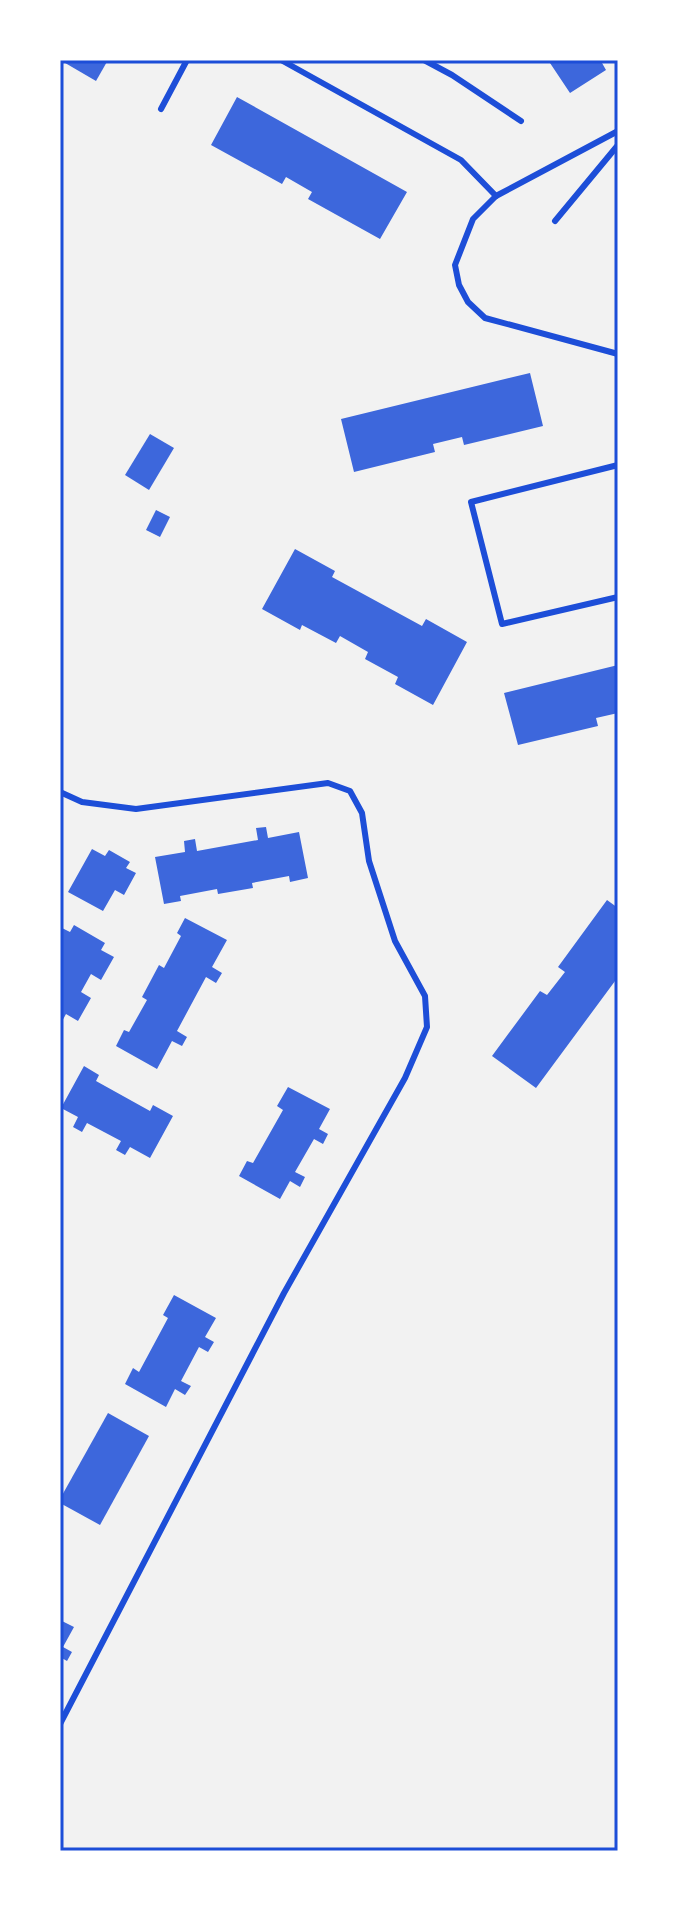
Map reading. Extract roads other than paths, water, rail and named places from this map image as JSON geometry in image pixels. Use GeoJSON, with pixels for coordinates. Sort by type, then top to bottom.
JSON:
{"type":"FeatureCollection","features":[{"type":"Feature","properties":{"kind":"lane"},"geometry":{"type":"LineString","coordinates":[[161,109],[187,60]]}},
{"type":"Feature","properties":{"kind":"lane"},"geometry":{"type":"LineString","coordinates":[[281,60],[461,160],[496,196]]}},
{"type":"Feature","properties":{"kind":"lane"},"geometry":{"type":"LineString","coordinates":[[424,60],[521,121]]}},
{"type":"Feature","properties":{"kind":"lane"},"geometry":{"type":"LineString","coordinates":[[618,131],[496,196],[473,219],[455,265],[459,285],[468,302],[485,318],[618,354]]}},
{"type":"Feature","properties":{"kind":"lane"},"geometry":{"type":"LineString","coordinates":[[555,221],[618,145]]}},
{"type":"Feature","properties":{"kind":"lane"},"geometry":{"type":"LineString","coordinates":[[618,465],[471,502],[502,624],[618,597]]}},
{"type":"Feature","properties":{"kind":"lane"},"geometry":{"type":"LineString","coordinates":[[60,792],[82,802],[136,809],[328,783],[350,791],[362,813],[369,861],[395,941],[425,996],[427,1027],[405,1078],[284,1293],[60,1724]]}}]}
